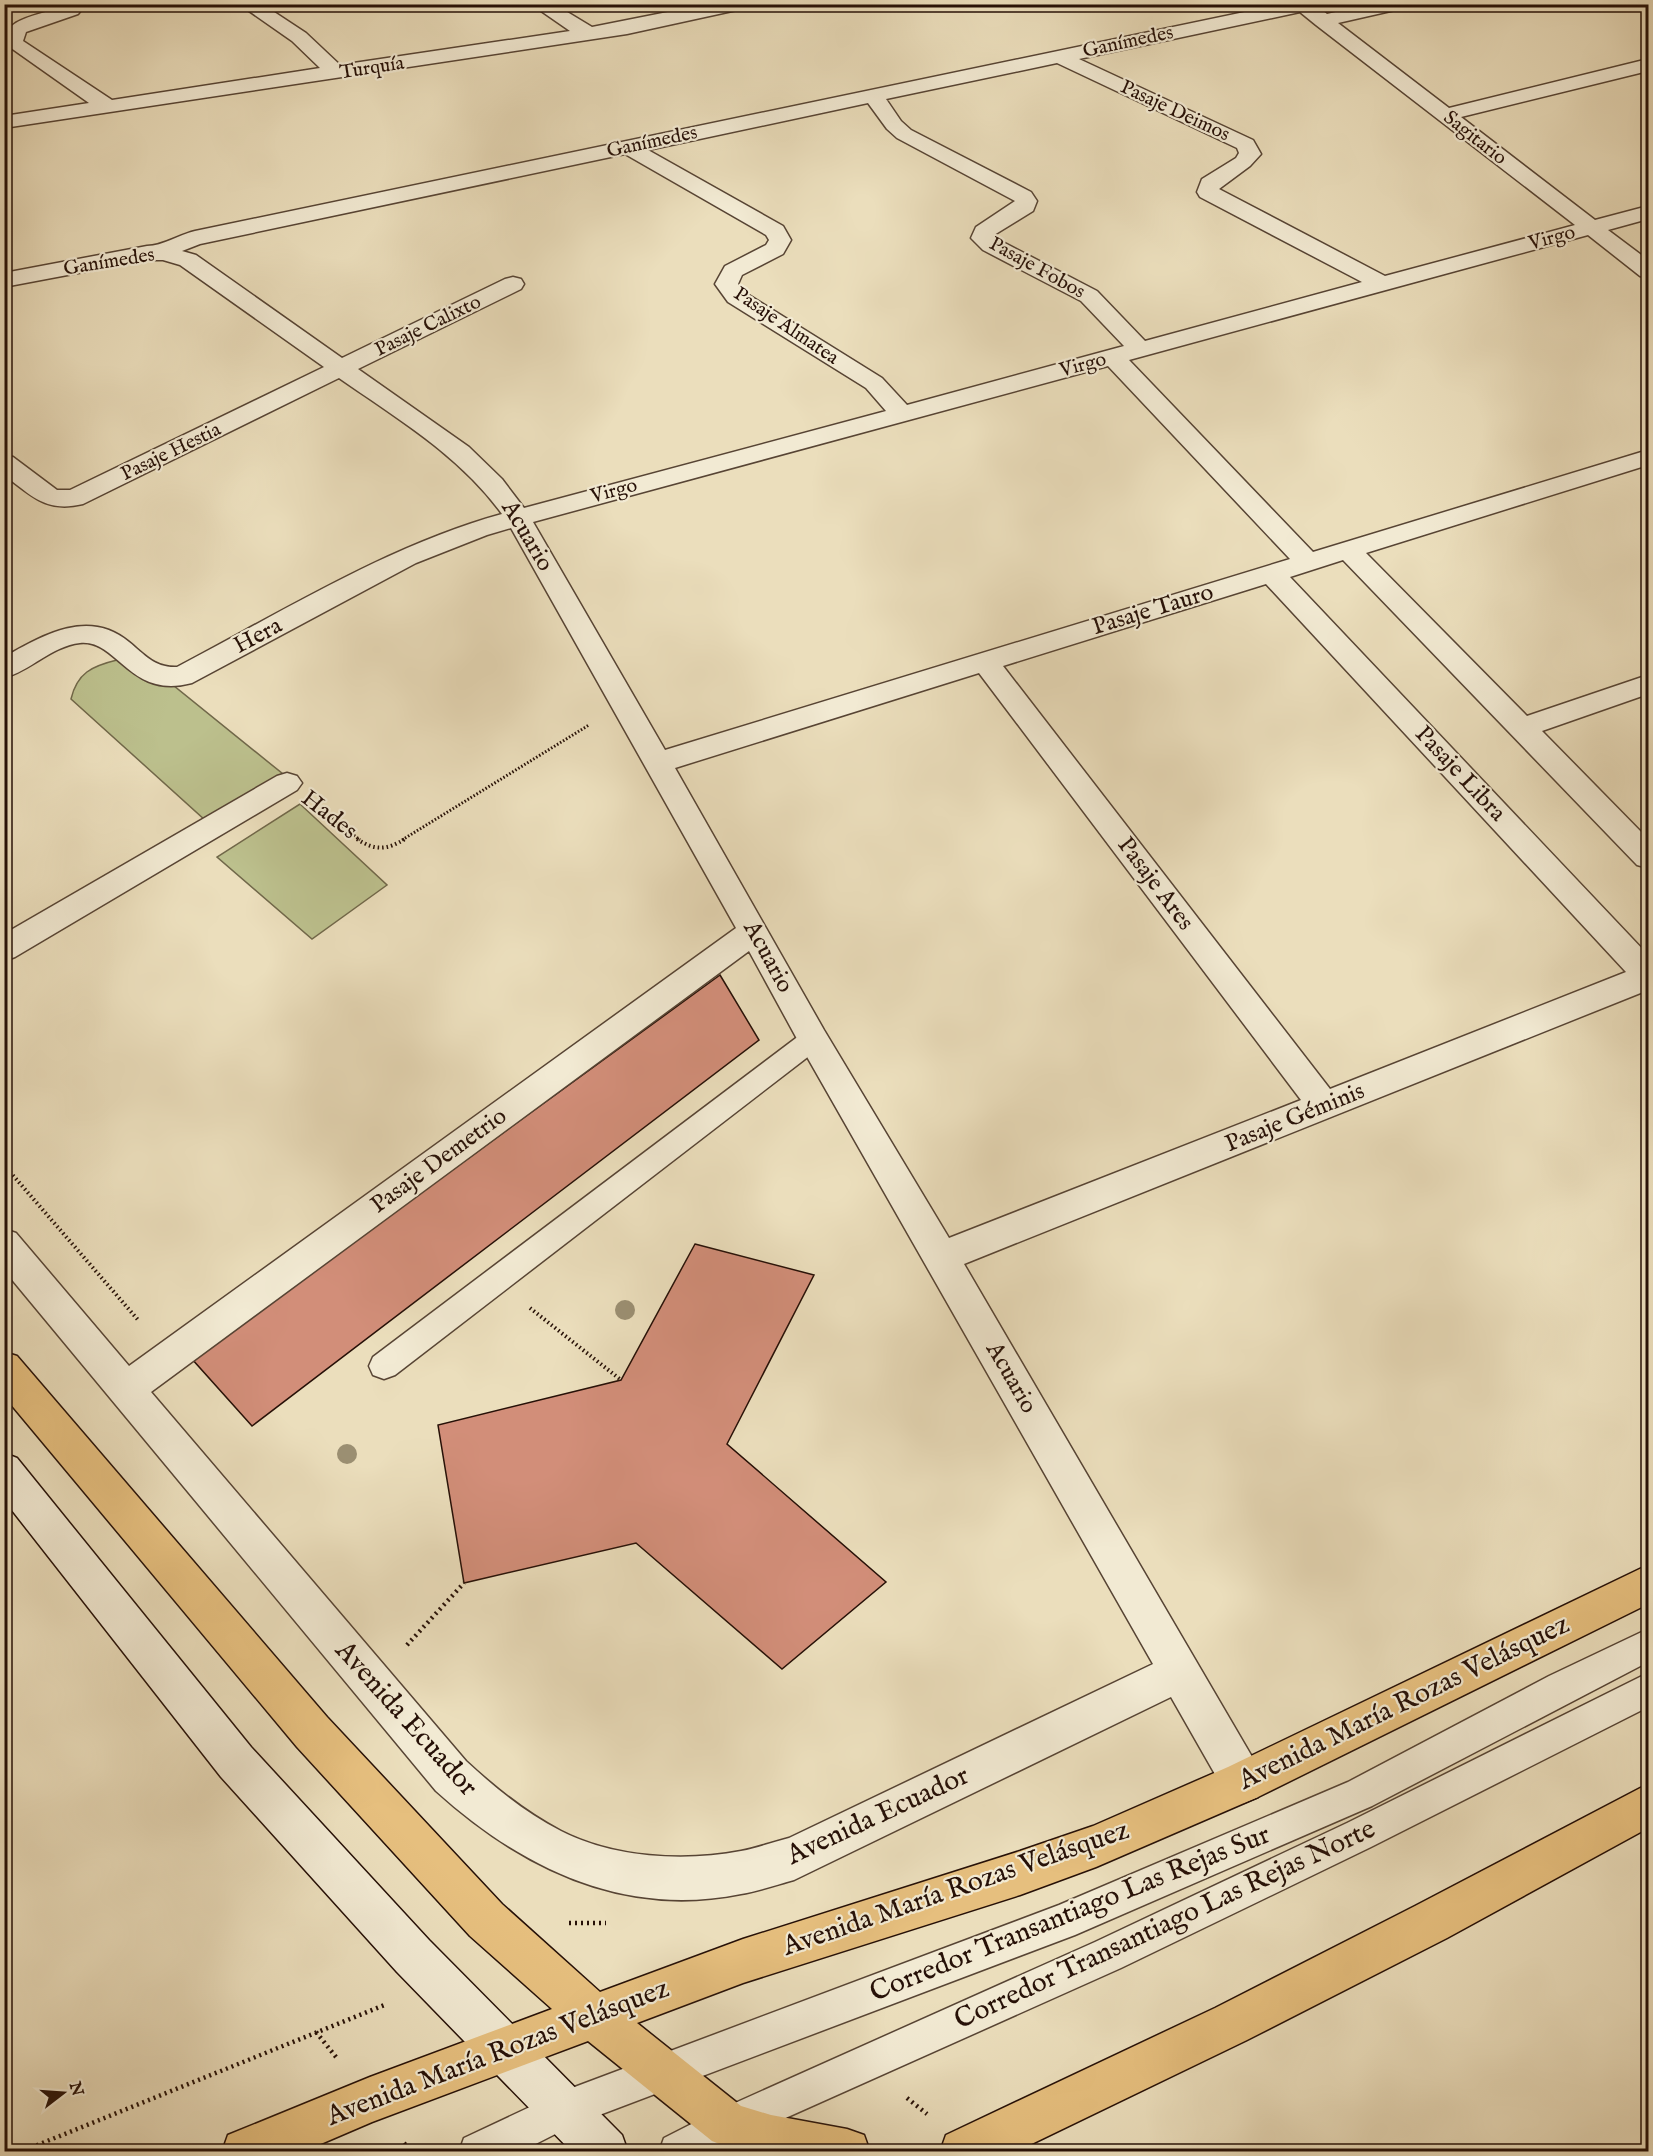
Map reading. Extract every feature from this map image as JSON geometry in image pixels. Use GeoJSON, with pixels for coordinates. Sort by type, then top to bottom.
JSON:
{"type":"FeatureCollection","features":[{"type":"Feature","properties":{"kind":"main road"},"geometry":{"type":"LineString","coordinates":[[4,1368],[312,1732],[486,1920],[592,2016],[728,2125],[771,2138],[847,2151]]}},
{"type":"Feature","properties":{"kind":"main road","name":"Avenida María Rozas Velásquez"},"geometry":{"type":"LineString","coordinates":[[245,2151],[504,2049],[743,1961],[1020,1873],[1085,1850],[1243,1782],[1648,1584]]}},
{"type":"Feature","properties":{"kind":"main road"},"geometry":{"type":"LineString","coordinates":[[963,2151],[1241,2019],[1431,1922],[1648,1805]]}},
{"type":"Feature","properties":{"kind":"street"},"geometry":{"type":"LineString","coordinates":[[77,4],[70,10],[19,28],[13,36],[14,43],[109,107]]}},
{"type":"Feature","properties":{"kind":"street"},"geometry":{"type":"LineString","coordinates":[[248,4],[299,37],[337,73]]}},
{"type":"Feature","properties":{"kind":"street"},"geometry":{"type":"LineString","coordinates":[[540,4],[589,34]]}},
{"type":"Feature","properties":{"kind":"street","name":"Turquía"},"geometry":{"type":"LineString","coordinates":[[4,122],[589,34],[662,22],[737,4]]}},
{"type":"Feature","properties":{"kind":"street"},"geometry":{"type":"LineString","coordinates":[[1323,21],[1397,4]]}},
{"type":"Feature","properties":{"kind":"street","name":"Sagitario"},"geometry":{"type":"LineString","coordinates":[[1302,5],[1648,271]]}},
{"type":"Feature","properties":{"kind":"street","name":"Ganímedes"},"geometry":{"type":"LineString","coordinates":[[4,280],[130,255],[164,254],[177,244],[195,238],[1302,5]]}},
{"type":"Feature","properties":{"kind":"street","name":"Pasaje Deimos"},"geometry":{"type":"LineString","coordinates":[[1059,57],[1246,144],[1250,154],[1243,162],[1210,184],[1208,192],[1382,284]]}},
{"type":"Feature","properties":{"kind":"street"},"geometry":{"type":"LineString","coordinates":[[1446,115],[1648,66]]}},
{"type":"Feature","properties":{"kind":"street","name":"Pasaje Fobos"},"geometry":{"type":"LineString","coordinates":[[873,95],[903,134],[1023,197],[1026,201],[1025,206],[984,231],[982,238],[991,245],[1089,296],[1140,349]]}},
{"type":"Feature","properties":{"kind":"street","name":"Pasaje Almatea"},"geometry":{"type":"LineString","coordinates":[[628,147],[775,231],[780,240],[775,249],[733,271],[726,284],[736,297],[874,383],[902,414]]}},
{"type":"Feature","properties":{"kind":"street","name":"Virgo"},"geometry":{"type":"LineString","coordinates":[[517,517],[1648,212]]}},
{"type":"Feature","properties":{"kind":"street","name":"Acuario"},"geometry":{"type":"LineString","coordinates":[[164,254],[177,256],[197,264],[460,452],[494,484],[517,517],[754,931],[813,1039],[1243,1782]]}},
{"type":"Feature","properties":{"kind":"street","name":"Pasaje Calixto"},"geometry":{"type":"LineString","coordinates":[[342,368],[513,284]]}},
{"type":"Feature","properties":{"kind":"street"},"geometry":{"type":"LineString","coordinates":[[1113,357],[1308,562]]}},
{"type":"Feature","properties":{"kind":"street","name":"Pasaje Hestia"},"geometry":{"type":"LineString","coordinates":[[4,462],[51,498],[74,498],[342,368]]}},
{"type":"Feature","properties":{"kind":"street","name":"Pasaje Tauro"},"geometry":{"type":"LineString","coordinates":[[658,763],[1648,457]]}},
{"type":"Feature","properties":{"kind":"street","name":"Hera"},"geometry":{"type":"LineString","coordinates":[[4,669],[58,641],[83,633],[105,637],[151,675],[162,678],[182,676],[407,557],[478,529],[517,517]]}},
{"type":"Feature","properties":{"kind":"street"},"geometry":{"type":"LineString","coordinates":[[1348,550],[1648,857]]}},
{"type":"Feature","properties":{"kind":"street","name":"Pasaje Libra"},"geometry":{"type":"LineString","coordinates":[[1271,573],[1648,976]]}},
{"type":"Feature","properties":{"kind":"street","name":"Pasaje Ares"},"geometry":{"type":"LineString","coordinates":[[986,662],[1324,1106]]}},
{"type":"Feature","properties":{"kind":"street"},"geometry":{"type":"LineString","coordinates":[[1522,728],[1648,684]]}},
{"type":"Feature","properties":{"kind":"street","name":"Hades"},"geometry":{"type":"LineString","coordinates":[[4,949],[287,783]]}},
{"type":"Feature","properties":{"kind":"street","name":"Pasaje Demetrio"},"geometry":{"type":"LineString","coordinates":[[124,1390],[754,931]]}},
{"type":"Feature","properties":{"kind":"street","name":"Pasaje Géminis"},"geometry":{"type":"LineString","coordinates":[[941,1257],[1648,976]]}},
{"type":"Feature","properties":{"kind":"street","name":"Avenida Ecuador"},"geometry":{"type":"LineString","coordinates":[[4,1244],[124,1390],[451,1776],[486,1808],[525,1835],[570,1856],[616,1870],[657,1877],[699,1877],[740,1873],[794,1858],[1179,1672]]}},
{"type":"Feature","properties":{"kind":"street"},"geometry":{"type":"LineString","coordinates":[[4,1470],[236,1762],[322,1859],[440,1984],[605,2151]]}},
{"type":"Feature","properties":{"kind":"lane"},"geometry":{"type":"LineString","coordinates":[[384,1366],[813,1039]]}},
{"type":"Feature","properties":{"kind":"lane","name":"Corredor Transantiago Las Rejas Sur"},"geometry":{"type":"LineString","coordinates":[[478,2151],[564,2110],[1062,1922],[1349,1799],[1648,1645]]}},
{"type":"Feature","properties":{"kind":"lane","name":"Corredor Transantiago Las Rejas Norte"},"geometry":{"type":"LineString","coordinates":[[678,2151],[728,2125],[1118,1950],[1359,1835],[1648,1690]]}},
{"type":"Feature","properties":{"kind":"path","name":"Hades"},"geometry":{"type":"LineString","coordinates":[[287,783],[368,846],[382,849],[399,844],[591,724]]}},
{"type":"Feature","properties":{"kind":"path"},"geometry":{"type":"LineString","coordinates":[[4,1165],[170,1357]]}},
{"type":"Feature","properties":{"kind":"path"},"geometry":{"type":"LineString","coordinates":[[495,1281],[621,1380]]}},
{"type":"Feature","properties":{"kind":"path"},"geometry":{"type":"LineString","coordinates":[[371,1683],[464,1583]]}},
{"type":"Feature","properties":{"kind":"path"},"geometry":{"type":"LineString","coordinates":[[20,2151],[440,1984]]}},
{"type":"Feature","properties":{"kind":"green space"},"geometry":{"type":"Polygon","coordinates":[[[117,660],[153,669],[283,774],[205,820],[71,699],[77,683],[87,672],[117,660]]]}},
{"type":"Feature","properties":{"kind":"green space"},"geometry":{"type":"Polygon","coordinates":[[[300,804],[387,885],[312,939],[217,857],[300,804]]]}},
{"type":"Feature","properties":{"kind":"building"},"geometry":{"type":"Polygon","coordinates":[[[720,975],[759,1040],[252,1426],[192,1359],[720,975]]]}},
{"type":"Feature","properties":{"kind":"building"},"geometry":{"type":"Polygon","coordinates":[[[695,1244],[814,1275],[727,1444],[886,1582],[782,1669],[636,1543],[464,1583],[438,1425],[621,1380],[695,1244]]]}}]}
